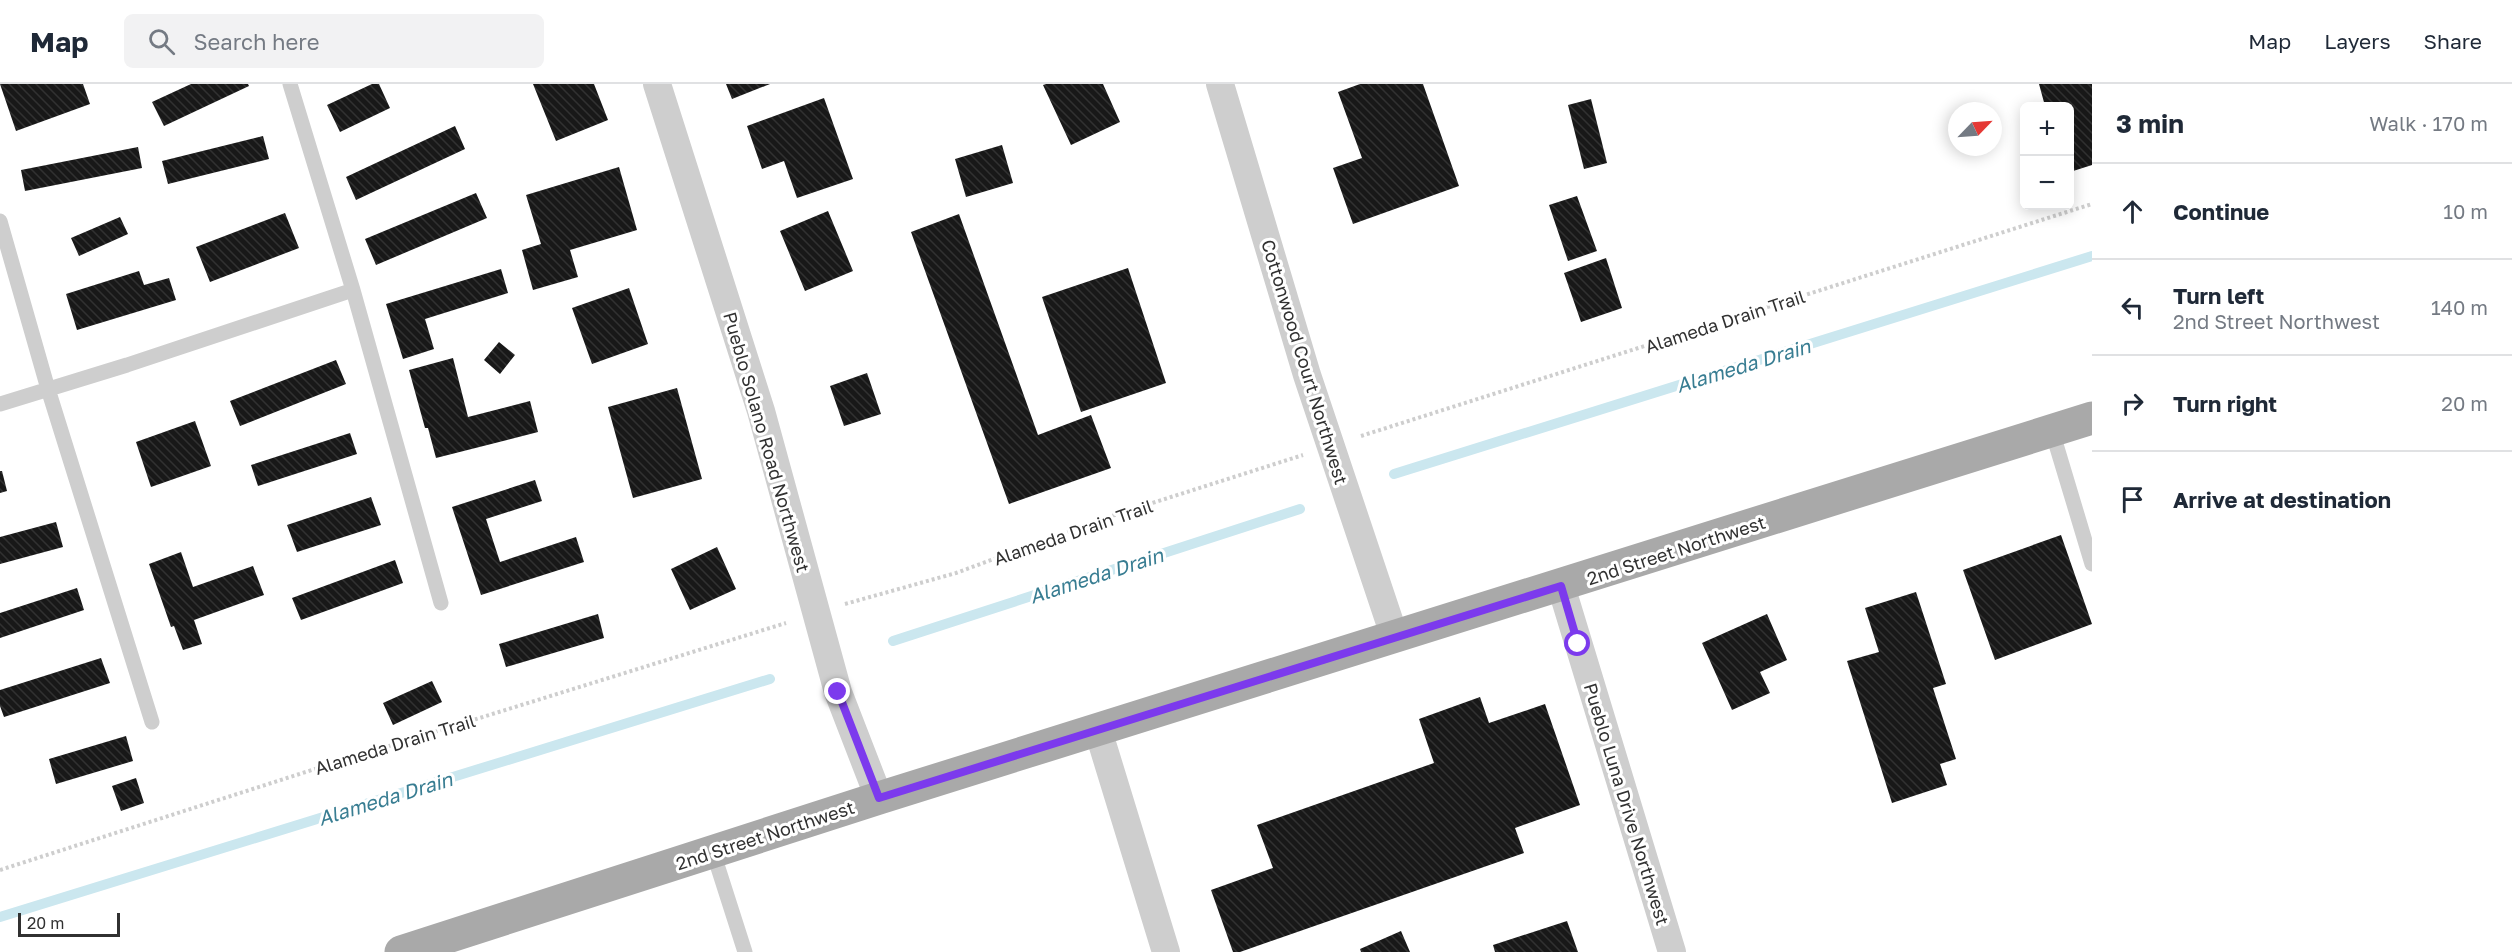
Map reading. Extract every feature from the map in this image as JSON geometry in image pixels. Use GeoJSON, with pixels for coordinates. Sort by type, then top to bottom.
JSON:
{"type":"FeatureCollection","features":[{"type":"Feature","properties":{"kind":"main road","name":"2nd Street Northwest"},"geometry":{"type":"LineString","coordinates":[[401,952],[879,798],[2092,418]]}},
{"type":"Feature","properties":{"kind":"street","name":"Pueblo Solano Road Northwest"},"geometry":{"type":"LineString","coordinates":[[657,84],[761,411],[838,692],[879,798]]}},
{"type":"Feature","properties":{"kind":"street","name":"Cottonwood Court Northwest"},"geometry":{"type":"LineString","coordinates":[[1220,84],[1307,375],[1395,638]]}},
{"type":"Feature","properties":{"kind":"street","name":"Pueblo Luna Drive Northwest"},"geometry":{"type":"LineString","coordinates":[[1561,586],[1672,952]]}},
{"type":"Feature","properties":{"kind":"street"},"geometry":{"type":"LineString","coordinates":[[1098,730],[1166,952]]}},
{"type":"Feature","properties":{"kind":"lane"},"geometry":{"type":"LineString","coordinates":[[290,84],[353,290],[441,603]]}},
{"type":"Feature","properties":{"kind":"lane"},"geometry":{"type":"LineString","coordinates":[[0,221],[48,389],[152,722]]}},
{"type":"Feature","properties":{"kind":"lane"},"geometry":{"type":"LineString","coordinates":[[0,404],[127,365],[353,290]]}},
{"type":"Feature","properties":{"kind":"lane"},"geometry":{"type":"LineString","coordinates":[[2052,431],[2092,564]]}},
{"type":"Feature","properties":{"kind":"lane"},"geometry":{"type":"LineString","coordinates":[[713,852],[745,952]]}},
{"type":"Feature","properties":{"kind":"path","name":"Alameda Drain Trail"},"geometry":{"type":"LineString","coordinates":[[1358,437],[2092,204]]}},
{"type":"Feature","properties":{"kind":"path","name":"Alameda Drain Trail"},"geometry":{"type":"LineString","coordinates":[[842,605],[956,573],[1102,519],[1303,455]]}},
{"type":"Feature","properties":{"kind":"path","name":"Alameda Drain Trail"},"geometry":{"type":"LineString","coordinates":[[0,870],[791,621]]}},
{"type":"Feature","properties":{"kind":"building"},"geometry":{"type":"Polygon","coordinates":[[[0,84],[83,84],[90,104],[16,131],[0,84]]]}},
{"type":"Feature","properties":{"kind":"building"},"geometry":{"type":"Polygon","coordinates":[[[191,84],[248,84],[249,86],[164,126],[152,102],[191,84]]]}},
{"type":"Feature","properties":{"kind":"building"},"geometry":{"type":"Polygon","coordinates":[[[372,84],[379,84],[390,108],[340,132],[327,105],[372,84]]]}},
{"type":"Feature","properties":{"kind":"building"},"geometry":{"type":"Polygon","coordinates":[[[533,84],[594,84],[608,120],[556,141],[533,84]]]}},
{"type":"Feature","properties":{"kind":"building"},"geometry":{"type":"Polygon","coordinates":[[[726,84],[770,84],[732,99],[726,84]]]}},
{"type":"Feature","properties":{"kind":"building"},"geometry":{"type":"Polygon","coordinates":[[[1103,84],[1120,122],[1071,145],[1043,85],[1103,84]]]}},
{"type":"Feature","properties":{"kind":"building"},"geometry":{"type":"Polygon","coordinates":[[[1360,84],[1423,84],[1459,186],[1353,224],[1333,168],[1362,158],[1338,92],[1360,84]]]}},
{"type":"Feature","properties":{"kind":"building"},"geometry":{"type":"Polygon","coordinates":[[[2039,84],[2092,84],[2092,165],[2074,171],[2074,102],[2044,102],[2039,84]]]}},
{"type":"Feature","properties":{"kind":"building"},"geometry":{"type":"Polygon","coordinates":[[[824,98],[853,179],[797,198],[784,161],[762,169],[747,126],[824,98]]]}},
{"type":"Feature","properties":{"kind":"building"},"geometry":{"type":"Polygon","coordinates":[[[1591,99],[1607,163],[1584,169],[1568,105],[1591,99]]]}},
{"type":"Feature","properties":{"kind":"building"},"geometry":{"type":"Polygon","coordinates":[[[455,126],[465,149],[356,200],[346,177],[455,126]]]}},
{"type":"Feature","properties":{"kind":"building"},"geometry":{"type":"Polygon","coordinates":[[[263,136],[269,159],[168,184],[162,161],[263,136]]]}},
{"type":"Feature","properties":{"kind":"building"},"geometry":{"type":"Polygon","coordinates":[[[1002,145],[1013,183],[966,197],[955,159],[1002,145]]]}},
{"type":"Feature","properties":{"kind":"building"},"geometry":{"type":"Polygon","coordinates":[[[138,147],[142,168],[25,191],[21,170],[138,147]]]}},
{"type":"Feature","properties":{"kind":"building"},"geometry":{"type":"Polygon","coordinates":[[[619,167],[637,230],[570,250],[578,277],[533,290],[522,250],[541,244],[526,195],[619,167]]]}},
{"type":"Feature","properties":{"kind":"building"},"geometry":{"type":"Polygon","coordinates":[[[476,193],[487,218],[376,265],[365,239],[476,193]]]}},
{"type":"Feature","properties":{"kind":"building"},"geometry":{"type":"Polygon","coordinates":[[[1577,196],[1597,251],[1568,261],[1549,205],[1577,196]]]}},
{"type":"Feature","properties":{"kind":"building"},"geometry":{"type":"Polygon","coordinates":[[[828,211],[853,271],[805,291],[780,231],[828,211]]]}},
{"type":"Feature","properties":{"kind":"building"},"geometry":{"type":"Polygon","coordinates":[[[285,213],[299,248],[210,282],[196,247],[285,213]]]}},
{"type":"Feature","properties":{"kind":"building"},"geometry":{"type":"Polygon","coordinates":[[[959,214],[1038,435],[1091,415],[1111,468],[1009,504],[911,232],[959,214]]]}},
{"type":"Feature","properties":{"kind":"building"},"geometry":{"type":"Polygon","coordinates":[[[120,217],[128,234],[79,256],[71,238],[120,217]]]}},
{"type":"Feature","properties":{"kind":"building"},"geometry":{"type":"Polygon","coordinates":[[[1606,258],[1622,308],[1581,322],[1564,273],[1606,258]]]}},
{"type":"Feature","properties":{"kind":"building"},"geometry":{"type":"Polygon","coordinates":[[[1128,268],[1166,383],[1081,412],[1042,297],[1128,268]]]}},
{"type":"Feature","properties":{"kind":"building"},"geometry":{"type":"Polygon","coordinates":[[[501,269],[508,293],[425,319],[434,349],[403,359],[386,304],[501,269]]]}},
{"type":"Feature","properties":{"kind":"building"},"geometry":{"type":"Polygon","coordinates":[[[139,271],[144,285],[169,278],[176,300],[77,330],[66,294],[139,271]]]}},
{"type":"Feature","properties":{"kind":"building"},"geometry":{"type":"Polygon","coordinates":[[[629,288],[648,344],[592,364],[572,308],[629,288]]]}},
{"type":"Feature","properties":{"kind":"building"},"geometry":{"type":"Polygon","coordinates":[[[499,342],[515,355],[500,374],[484,360],[499,342]]]}},
{"type":"Feature","properties":{"kind":"building"},"geometry":{"type":"Polygon","coordinates":[[[453,358],[468,417],[530,401],[538,432],[436,458],[409,370],[453,358]]]}},
{"type":"Feature","properties":{"kind":"building"},"geometry":{"type":"Polygon","coordinates":[[[336,360],[346,384],[240,426],[230,401],[336,360]]]}},
{"type":"Feature","properties":{"kind":"building"},"geometry":{"type":"Polygon","coordinates":[[[867,373],[881,414],[844,426],[830,386],[867,373]]]}},
{"type":"Feature","properties":{"kind":"building"},"geometry":{"type":"Polygon","coordinates":[[[677,388],[702,479],[633,498],[608,407],[677,388]]]}},
{"type":"Feature","properties":{"kind":"building"},"geometry":{"type":"Polygon","coordinates":[[[195,421],[211,466],[151,487],[136,442],[195,421]]]}},
{"type":"Feature","properties":{"kind":"building"},"geometry":{"type":"Polygon","coordinates":[[[350,433],[357,454],[258,486],[251,465],[350,433]]]}},
{"type":"Feature","properties":{"kind":"building"},"geometry":{"type":"Polygon","coordinates":[[[0,471],[2,471],[7,491],[0,493],[0,471]]]}},
{"type":"Feature","properties":{"kind":"building"},"geometry":{"type":"Polygon","coordinates":[[[535,480],[542,501],[486,519],[500,562],[576,537],[584,562],[481,595],[452,507],[535,480]]]}},
{"type":"Feature","properties":{"kind":"building"},"geometry":{"type":"Polygon","coordinates":[[[371,497],[381,525],[297,552],[287,525],[371,497]]]}},
{"type":"Feature","properties":{"kind":"building"},"geometry":{"type":"Polygon","coordinates":[[[56,522],[63,547],[0,564],[0,537],[56,522]]]}},
{"type":"Feature","properties":{"kind":"building"},"geometry":{"type":"Polygon","coordinates":[[[2061,535],[2092,624],[1995,660],[1963,570],[2061,535]]]}},
{"type":"Feature","properties":{"kind":"building"},"geometry":{"type":"Polygon","coordinates":[[[717,547],[736,589],[690,610],[671,569],[717,547]]]}},
{"type":"Feature","properties":{"kind":"building"},"geometry":{"type":"Polygon","coordinates":[[[181,552],[193,587],[253,566],[264,595],[194,620],[202,644],[183,650],[174,626],[171,627],[149,564],[181,552]]]}},
{"type":"Feature","properties":{"kind":"building"},"geometry":{"type":"Polygon","coordinates":[[[395,560],[403,583],[301,620],[292,598],[395,560]]]}},
{"type":"Feature","properties":{"kind":"building"},"geometry":{"type":"Polygon","coordinates":[[[77,588],[84,610],[0,638],[0,613],[77,588]]]}},
{"type":"Feature","properties":{"kind":"building"},"geometry":{"type":"Polygon","coordinates":[[[1916,592],[1946,684],[1933,688],[1956,759],[1940,764],[1947,785],[1892,803],[1847,661],[1879,652],[1865,608],[1916,592]]]}},
{"type":"Feature","properties":{"kind":"building"},"geometry":{"type":"Polygon","coordinates":[[[598,614],[604,638],[506,667],[499,644],[598,614]]]}},
{"type":"Feature","properties":{"kind":"building"},"geometry":{"type":"Polygon","coordinates":[[[1767,614],[1787,660],[1760,672],[1770,693],[1732,710],[1702,643],[1767,614]]]}},
{"type":"Feature","properties":{"kind":"building"},"geometry":{"type":"Polygon","coordinates":[[[101,658],[110,683],[4,717],[0,706],[0,690],[101,658]]]}},
{"type":"Feature","properties":{"kind":"building"},"geometry":{"type":"Polygon","coordinates":[[[432,681],[442,702],[393,725],[383,703],[432,681]]]}},
{"type":"Feature","properties":{"kind":"building"},"geometry":{"type":"Polygon","coordinates":[[[1480,697],[1489,723],[1545,704],[1580,805],[1515,828],[1524,853],[1240,952],[1233,952],[1211,890],[1273,868],[1257,825],[1434,763],[1419,719],[1480,697]]]}},
{"type":"Feature","properties":{"kind":"building"},"geometry":{"type":"Polygon","coordinates":[[[126,736],[133,761],[56,784],[49,759],[126,736]]]}},
{"type":"Feature","properties":{"kind":"building"},"geometry":{"type":"Polygon","coordinates":[[[136,778],[144,803],[121,811],[112,786],[136,778]]]}},
{"type":"Feature","properties":{"kind":"building"},"geometry":{"type":"Polygon","coordinates":[[[1567,921],[1578,952],[1495,952],[1493,945],[1567,921]]]}},
{"type":"Feature","properties":{"kind":"building"},"geometry":{"type":"Polygon","coordinates":[[[1401,931],[1410,952],[1361,952],[1360,949],[1401,931]]]}},
{"type":"Feature","properties":{"kind":"waterway","name":"Alameda Drain"},"geometry":{"type":"LineString","coordinates":[[1394,474],[2092,256]]}},
{"type":"Feature","properties":{"kind":"waterway","name":"Alameda Drain"},"geometry":{"type":"LineString","coordinates":[[893,641],[1300,509]]}},
{"type":"Feature","properties":{"kind":"waterway","name":"Alameda Drain"},"geometry":{"type":"LineString","coordinates":[[0,917],[770,679]]}},
{"type":"Feature","properties":{"kind":"route"},"geometry":{"type":"LineString","coordinates":[[838,692],[879,798],[1561,586],[1578,644]]}}]}
